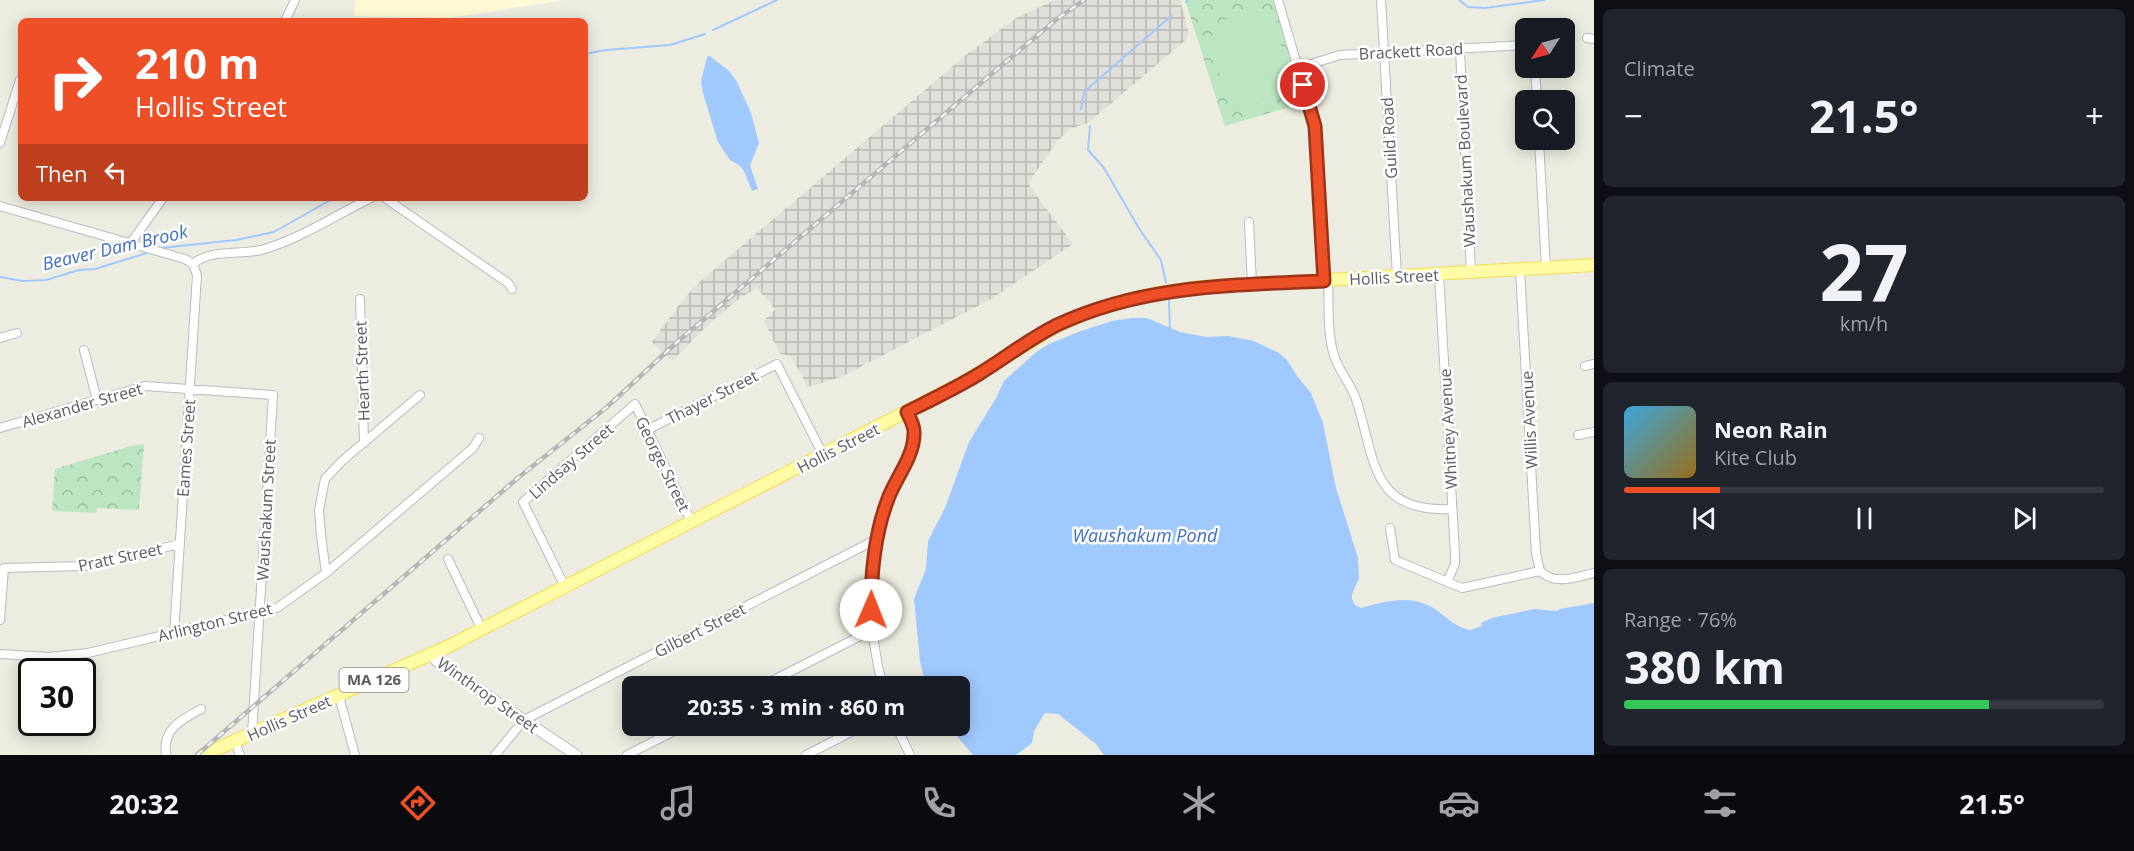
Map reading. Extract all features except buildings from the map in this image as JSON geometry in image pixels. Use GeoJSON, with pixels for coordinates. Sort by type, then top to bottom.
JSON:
{"type":"FeatureCollection","features":[{"type":"Feature","properties":{"kind":"main road","name":"Hollis Street"},"geometry":{"type":"LineString","coordinates":[[207,754],[431,655],[482,630],[978,375],[1056,326],[1091,311],[1130,298],[1158,292],[1594,265]]}},
{"type":"Feature","properties":{"kind":"street"},"geometry":{"type":"LineString","coordinates":[[286,18],[295,0]]}},
{"type":"Feature","properties":{"kind":"street"},"geometry":{"type":"LineString","coordinates":[[1278,0],[1315,126],[1333,351],[1356,399],[1380,478],[1394,495],[1406,502],[1424,509],[1452,509]]}},
{"type":"Feature","properties":{"kind":"street","name":"Guild Road"},"geometry":{"type":"LineString","coordinates":[[1381,0],[1397,276]]}},
{"type":"Feature","properties":{"kind":"street","name":"Brackett Road"},"geometry":{"type":"LineString","coordinates":[[1298,68],[1332,56],[1515,46]]}},
{"type":"Feature","properties":{"kind":"street","name":"Waushakum Boulevard"},"geometry":{"type":"LineString","coordinates":[[1460,49],[1471,272]]}},
{"type":"Feature","properties":{"kind":"street"},"geometry":{"type":"LineString","coordinates":[[0,143],[18,86]]}},
{"type":"Feature","properties":{"kind":"street"},"geometry":{"type":"LineString","coordinates":[[1540,150],[1546,268]]}},
{"type":"Feature","properties":{"kind":"street"},"geometry":{"type":"LineString","coordinates":[[130,244],[161,201]]}},
{"type":"Feature","properties":{"kind":"street"},"geometry":{"type":"LineString","coordinates":[[0,206],[168,254],[193,264],[209,256],[246,252],[272,246],[365,201]]}},
{"type":"Feature","properties":{"kind":"street"},"geometry":{"type":"LineString","coordinates":[[389,201],[508,283],[512,289]]}},
{"type":"Feature","properties":{"kind":"street"},"geometry":{"type":"LineString","coordinates":[[1249,222],[1252,285]]}},
{"type":"Feature","properties":{"kind":"street","name":"Eames Street"},"geometry":{"type":"LineString","coordinates":[[174,634],[197,275],[193,264]]}},
{"type":"Feature","properties":{"kind":"street","name":"Willis Avenue"},"geometry":{"type":"LineString","coordinates":[[1521,270],[1536,553],[1540,571]]}},
{"type":"Feature","properties":{"kind":"street","name":"Whitney Avenue"},"geometry":{"type":"LineString","coordinates":[[1439,274],[1455,564],[1447,582]]}},
{"type":"Feature","properties":{"kind":"street","name":"Hearth Street"},"geometry":{"type":"LineString","coordinates":[[360,299],[364,443]]}},
{"type":"Feature","properties":{"kind":"street"},"geometry":{"type":"LineString","coordinates":[[0,338],[17,333]]}},
{"type":"Feature","properties":{"kind":"street"},"geometry":{"type":"LineString","coordinates":[[84,350],[97,400]]}},
{"type":"Feature","properties":{"kind":"street","name":"Thayer Street"},"geometry":{"type":"LineString","coordinates":[[647,430],[777,364],[824,455]]}},
{"type":"Feature","properties":{"kind":"street","name":"Alexander Street"},"geometry":{"type":"LineString","coordinates":[[0,428],[145,386],[273,395]]}},
{"type":"Feature","properties":{"kind":"street","name":"Waushakum Street"},"geometry":{"type":"LineString","coordinates":[[252,734],[273,395]]}},
{"type":"Feature","properties":{"kind":"street"},"geometry":{"type":"LineString","coordinates":[[326,573],[319,510],[325,479],[420,396]]}},
{"type":"Feature","properties":{"kind":"street","name":"George Street"},"geometry":{"type":"LineString","coordinates":[[635,404],[692,523]]}},
{"type":"Feature","properties":{"kind":"street","name":"Lindsay Street"},"geometry":{"type":"LineString","coordinates":[[565,587],[523,502],[635,404]]}},
{"type":"Feature","properties":{"kind":"street"},"geometry":{"type":"LineString","coordinates":[[880,676],[874,652],[871,581],[877,539],[887,500],[912,447],[914,434],[907,412]]}},
{"type":"Feature","properties":{"kind":"street"},"geometry":{"type":"LineString","coordinates":[[1578,435],[1594,432]]}},
{"type":"Feature","properties":{"kind":"street","name":"Arlington Street"},"geometry":{"type":"LineString","coordinates":[[0,654],[49,657],[75,655],[174,634],[277,608],[326,573],[473,447],[479,438]]}},
{"type":"Feature","properties":{"kind":"street"},"geometry":{"type":"LineString","coordinates":[[1390,528],[1395,560],[1462,588],[1540,571],[1545,576],[1559,580],[1594,573]]}},
{"type":"Feature","properties":{"kind":"street","name":"Gilbert Street"},"geometry":{"type":"LineString","coordinates":[[524,720],[877,539]]}},
{"type":"Feature","properties":{"kind":"street","name":"Pratt Street"},"geometry":{"type":"LineString","coordinates":[[0,620],[4,568],[84,566],[180,544]]}},
{"type":"Feature","properties":{"kind":"street"},"geometry":{"type":"LineString","coordinates":[[448,558],[482,630]]}},
{"type":"Feature","properties":{"kind":"street"},"geometry":{"type":"LineString","coordinates":[[782,676],[872,630]]}},
{"type":"Feature","properties":{"kind":"street","name":"Winthrop Street"},"geometry":{"type":"LineString","coordinates":[[431,655],[439,663],[576,755]]}},
{"type":"Feature","properties":{"kind":"street"},"geometry":{"type":"LineString","coordinates":[[339,696],[355,755]]}},
{"type":"Feature","properties":{"kind":"street"},"geometry":{"type":"LineString","coordinates":[[166,755],[166,739],[170,730],[177,723],[201,709]]}},
{"type":"Feature","properties":{"kind":"street"},"geometry":{"type":"LineString","coordinates":[[495,755],[524,720]]}},
{"type":"Feature","properties":{"kind":"street"},"geometry":{"type":"LineString","coordinates":[[627,755],[664,736]]}},
{"type":"Feature","properties":{"kind":"street"},"geometry":{"type":"LineString","coordinates":[[806,755],[843,736]]}},
{"type":"Feature","properties":{"kind":"street"},"geometry":{"type":"LineString","coordinates":[[901,736],[910,755]]}},
{"type":"Feature","properties":{"kind":"street"},"geometry":{"type":"LineString","coordinates":[[235,742],[240,755]]}},
{"type":"Feature","properties":{"kind":"shaded area"},"geometry":{"type":"Polygon","coordinates":[[[356,0],[564,0],[449,18],[354,16],[356,0]]]}},
{"type":"Feature","properties":{"kind":"shaded area"},"geometry":{"type":"Polygon","coordinates":[[[1055,0],[1180,0],[1189,33],[1186,40],[1088,123],[1069,129],[1055,144],[1029,182],[1030,187],[1073,244],[991,299],[841,377],[808,387],[791,356],[780,354],[764,321],[775,309],[757,288],[740,298],[710,323],[672,361],[652,342],[697,284],[966,55],[1016,18],[1055,0]]]}},
{"type":"Feature","properties":{"kind":"green space"},"geometry":{"type":"Polygon","coordinates":[[[1185,0],[1273,0],[1303,103],[1225,126],[1185,0]]]}},
{"type":"Feature","properties":{"kind":"green space"},"geometry":{"type":"Polygon","coordinates":[[[1246,12],[1274,26],[1293,80],[1281,93],[1267,101],[1233,104],[1219,72],[1217,46],[1223,20],[1246,12]]]}},
{"type":"Feature","properties":{"kind":"green space"},"geometry":{"type":"Polygon","coordinates":[[[144,444],[139,510],[97,508],[96,513],[52,511],[55,469],[144,444]]]}},
{"type":"Feature","properties":{"kind":"water"},"geometry":{"type":"Polygon","coordinates":[[[710,56],[729,71],[737,82],[751,113],[759,143],[750,165],[758,189],[752,191],[744,171],[730,160],[718,142],[701,82],[707,57],[710,56]]]}},
{"type":"Feature","properties":{"kind":"water","name":"Waushakum Pond"},"geometry":{"type":"Polygon","coordinates":[[[1147,318],[1180,332],[1207,337],[1228,336],[1254,341],[1279,353],[1287,360],[1311,393],[1323,423],[1336,488],[1358,558],[1359,578],[1352,594],[1355,605],[1361,608],[1390,601],[1410,600],[1429,605],[1456,625],[1470,630],[1482,626],[1481,623],[1492,618],[1534,609],[1557,611],[1594,603],[1594,755],[1104,755],[1096,744],[1058,714],[1045,713],[1034,731],[1032,743],[1016,755],[973,755],[957,736],[970,736],[970,676],[923,676],[920,661],[914,599],[926,569],[928,541],[945,508],[969,442],[1004,381],[1047,345],[1112,321],[1147,318]]]}},
{"type":"Feature","properties":{"kind":"waterway","name":"Beaver Dam Brook"},"geometry":{"type":"LineString","coordinates":[[713,30],[777,0]]}},
{"type":"Feature","properties":{"kind":"waterway"},"geometry":{"type":"LineString","coordinates":[[1459,0],[1468,7],[1485,8],[1544,0]]}},
{"type":"Feature","properties":{"kind":"waterway"},"geometry":{"type":"LineString","coordinates":[[1081,109],[1084,92],[1171,16]]}},
{"type":"Feature","properties":{"kind":"waterway","name":"Beaver Dam Brook"},"geometry":{"type":"LineString","coordinates":[[588,53],[670,45],[705,34]]}},
{"type":"Feature","properties":{"kind":"waterway"},"geometry":{"type":"LineString","coordinates":[[1090,126],[1088,150],[1104,168],[1140,230],[1161,260],[1166,283]]}},
{"type":"Feature","properties":{"kind":"waterway","name":"Beaver Dam Brook"},"geometry":{"type":"LineString","coordinates":[[161,248],[236,240],[274,232],[329,201]]}},
{"type":"Feature","properties":{"kind":"waterway","name":"Beaver Dam Brook"},"geometry":{"type":"LineString","coordinates":[[0,277],[23,281],[46,280],[79,270],[95,269],[150,252]]}},
{"type":"Feature","properties":{"kind":"waterway"},"geometry":{"type":"LineString","coordinates":[[1169,300],[1170,331]]}},
{"type":"Feature","properties":{"kind":"railway"},"geometry":{"type":"LineString","coordinates":[[197,755],[519,477],[607,407],[675,344],[1008,60],[1057,19],[1084,0]]}},
{"type":"Feature","properties":{"kind":"route"},"geometry":{"type":"LineString","coordinates":[[871,610],[873,561],[881,522],[887,500],[912,447],[913,424],[907,412],[978,375],[1056,326],[1130,298],[1202,287],[1324,281],[1315,126],[1303,85]]}}]}
